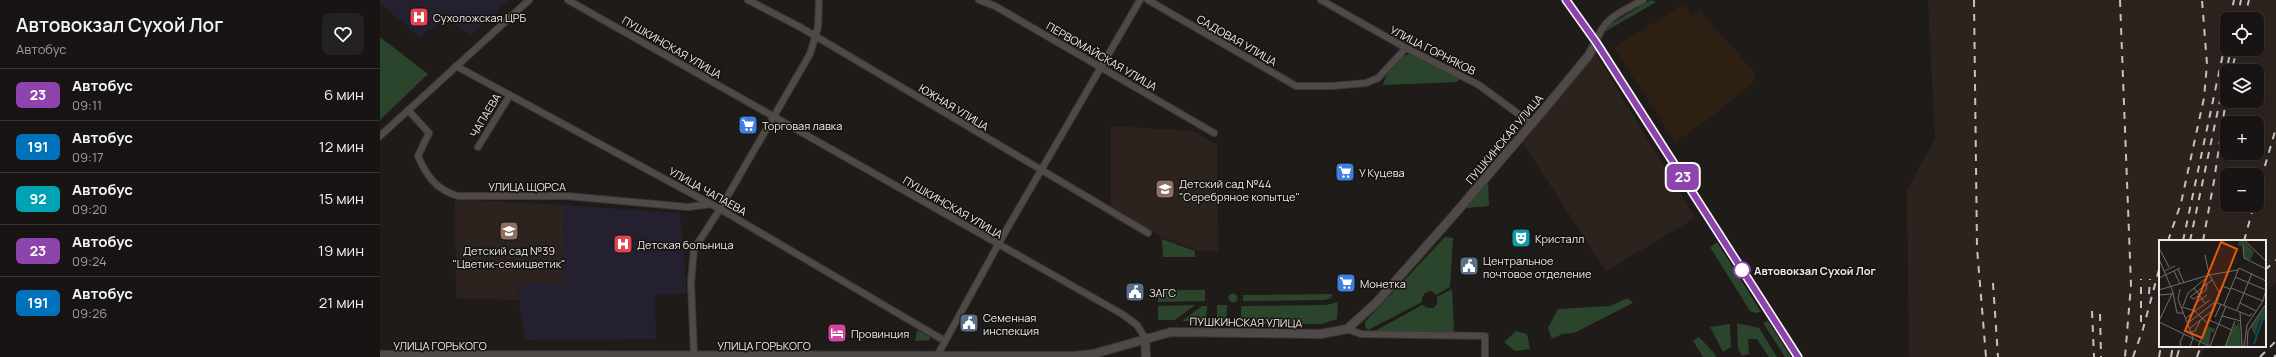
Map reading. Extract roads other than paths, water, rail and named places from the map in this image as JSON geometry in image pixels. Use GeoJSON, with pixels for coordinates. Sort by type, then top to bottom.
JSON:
{"type":"FeatureCollection","features":[{"type":"Feature","properties":{"kind":"street"},"geometry":{"type":"LineString","coordinates":[[380,136],[529,0]]}},
{"type":"Feature","properties":{"kind":"street","name":"ПУШКИНСКАЯ УЛИЦА"},"geometry":{"type":"LineString","coordinates":[[568,0],[1122,314],[1137,325],[1145,338],[1171,332],[1322,334],[1347,329],[1376,303],[1532,124],[1589,55],[1600,30],[1607,20],[1643,0]]}},
{"type":"Feature","properties":{"kind":"street","name":"ЮЖНАЯ УЛИЦА"},"geometry":{"type":"LineString","coordinates":[[748,0],[816,37],[1148,233]]}},
{"type":"Feature","properties":{"kind":"street"},"geometry":{"type":"LineString","coordinates":[[694,355],[692,260],[698,240],[720,209],[772,117],[810,54],[816,37],[819,0]]}},
{"type":"Feature","properties":{"kind":"street","name":"ПЕРВОМАЙСКАЯ УЛИЦА"},"geometry":{"type":"LineString","coordinates":[[978,0],[995,6],[1214,133]]}},
{"type":"Feature","properties":{"kind":"street"},"geometry":{"type":"LineString","coordinates":[[937,356],[998,245],[1140,0]]}},
{"type":"Feature","properties":{"kind":"street","name":"САДОВАЯ УЛИЦА"},"geometry":{"type":"LineString","coordinates":[[1148,0],[1296,86],[1332,86],[1366,82],[1378,78],[1406,48]]}},
{"type":"Feature","properties":{"kind":"street","name":"УЛИЦА ГОРНЯКОВ"},"geometry":{"type":"LineString","coordinates":[[1321,0],[1406,48],[1479,85],[1532,124]]}},
{"type":"Feature","properties":{"kind":"street"},"geometry":{"type":"LineString","coordinates":[[1566,0],[1596,42],[1798,357]]}},
{"type":"Feature","properties":{"kind":"street","name":"УЛИЦА ЧАПАЕВА"},"geometry":{"type":"LineString","coordinates":[[456,66],[712,204],[945,341]]}},
{"type":"Feature","properties":{"kind":"street","name":"ЧАПАЕВА"},"geometry":{"type":"LineString","coordinates":[[478,147],[510,94]]}},
{"type":"Feature","properties":{"kind":"street","name":"УЛИЦА ЩОРСА"},"geometry":{"type":"LineString","coordinates":[[408,110],[429,133],[418,156],[425,174],[449,194],[458,196],[567,196],[688,207],[712,204]]}},
{"type":"Feature","properties":{"kind":"street","name":"ПУШКИНСКАЯ УЛИЦА"},"geometry":{"type":"LineString","coordinates":[[1347,329],[1361,334],[1485,336],[1485,357]]}},
{"type":"Feature","properties":{"kind":"street"},"geometry":{"type":"LineString","coordinates":[[1145,338],[1146,357]]}},
{"type":"Feature","properties":{"kind":"street","name":"УЛИЦА ГОРЬКОГО"},"geometry":{"type":"LineString","coordinates":[[380,355],[694,355],[768,357],[1073,356],[1093,354],[1145,338]]}},
{"type":"Feature","properties":{"kind":"railway"},"geometry":{"type":"LineString","coordinates":[[1974,0],[1977,248],[1986,357]]}},
{"type":"Feature","properties":{"kind":"railway"},"geometry":{"type":"LineString","coordinates":[[2120,0],[2131,285],[2125,357]]}},
{"type":"Feature","properties":{"kind":"railway"},"geometry":{"type":"LineString","coordinates":[[2168,240],[2181,203],[2204,98],[2207,64],[2202,0]]}},
{"type":"Feature","properties":{"kind":"railway"},"geometry":{"type":"LineString","coordinates":[[2231,12],[2234,0]]}},
{"type":"Feature","properties":{"kind":"railway"},"geometry":{"type":"LineString","coordinates":[[2238,12],[2241,0]]}},
{"type":"Feature","properties":{"kind":"railway"},"geometry":{"type":"LineString","coordinates":[[2246,12],[2249,0]]}},
{"type":"Feature","properties":{"kind":"railway"},"geometry":{"type":"LineString","coordinates":[[2183,240],[2223,56]]}},
{"type":"Feature","properties":{"kind":"railway"},"geometry":{"type":"LineString","coordinates":[[2190,240],[2230,56]]}},
{"type":"Feature","properties":{"kind":"railway"},"geometry":{"type":"LineString","coordinates":[[2233,64],[2235,56]]}},
{"type":"Feature","properties":{"kind":"railway"},"geometry":{"type":"LineString","coordinates":[[2203,240],[2225,108]]}},
{"type":"Feature","properties":{"kind":"railway"},"geometry":{"type":"LineString","coordinates":[[2264,169],[2276,128]]}},
{"type":"Feature","properties":{"kind":"railway"},"geometry":{"type":"LineString","coordinates":[[2244,240],[2252,212]]}},
{"type":"Feature","properties":{"kind":"railway"},"geometry":{"type":"LineString","coordinates":[[2266,269],[2276,260]]}},
{"type":"Feature","properties":{"kind":"railway"},"geometry":{"type":"LineString","coordinates":[[2133,357],[2143,329],[2159,270]]}},
{"type":"Feature","properties":{"kind":"railway"},"geometry":{"type":"LineString","coordinates":[[2141,279],[2141,322]]}},
{"type":"Feature","properties":{"kind":"railway"},"geometry":{"type":"LineString","coordinates":[[2149,294],[2150,279]]}},
{"type":"Feature","properties":{"kind":"railway"},"geometry":{"type":"LineString","coordinates":[[1993,283],[1998,357]]}},
{"type":"Feature","properties":{"kind":"railway"},"geometry":{"type":"LineString","coordinates":[[2092,311],[2094,357]]}},
{"type":"Feature","properties":{"kind":"railway"},"geometry":{"type":"LineString","coordinates":[[2100,314],[2101,357]]}},
{"type":"Feature","properties":{"kind":"railway"},"geometry":{"type":"LineString","coordinates":[[2260,357],[2276,341]]}},
{"type":"Feature","properties":{"kind":"railway"},"geometry":{"type":"LineString","coordinates":[[2159,357],[2161,347]]}},
{"type":"Feature","properties":{"kind":"railway"},"geometry":{"type":"LineString","coordinates":[[2171,357],[2173,347]]}},
{"type":"Feature","properties":{"kind":"railway"},"geometry":{"type":"LineString","coordinates":[[2177,357],[2180,347]]}},
{"type":"Feature","properties":{"kind":"railway"},"geometry":{"type":"LineString","coordinates":[[2197,357],[2201,347]]}},
{"type":"Feature","properties":{"kind":"place","name":"Сухоложская ЦРБ"},"geometry":{"type":"Point","coordinates":[419,17]}},
{"type":"Feature","properties":{"kind":"place","name":"Торговая лавка"},"geometry":{"type":"Point","coordinates":[748,125]}},
{"type":"Feature","properties":{"kind":"place","name":"У Куцева"},"geometry":{"type":"Point","coordinates":[1345,172]}},
{"type":"Feature","properties":{"kind":"place","name":"Детский сад №44 \"Серебряное копытце\""},"geometry":{"type":"Point","coordinates":[1165,189]}},
{"type":"Feature","properties":{"kind":"place","name":"Детский сад №39 \"Цветик-семицветик\""},"geometry":{"type":"Point","coordinates":[509,231]}},
{"type":"Feature","properties":{"kind":"place","name":"Кристалл"},"geometry":{"type":"Point","coordinates":[1521,238]}},
{"type":"Feature","properties":{"kind":"place","name":"Детская больница"},"geometry":{"type":"Point","coordinates":[623,244]}},
{"type":"Feature","properties":{"kind":"place","name":"Центральное почтовое отделение"},"geometry":{"type":"Point","coordinates":[1469,266]}},
{"type":"Feature","properties":{"kind":"place","name":"Автовокзал Сухой Лог"},"geometry":{"type":"Point","coordinates":[1742,270]}},
{"type":"Feature","properties":{"kind":"place","name":"Монетка"},"geometry":{"type":"Point","coordinates":[1346,283]}},
{"type":"Feature","properties":{"kind":"place","name":"ЗАГС"},"geometry":{"type":"Point","coordinates":[1135,292]}},
{"type":"Feature","properties":{"kind":"place","name":"Семенная инспекция"},"geometry":{"type":"Point","coordinates":[969,323]}},
{"type":"Feature","properties":{"kind":"place","name":"Провинция"},"geometry":{"type":"Point","coordinates":[837,333]}}]}
